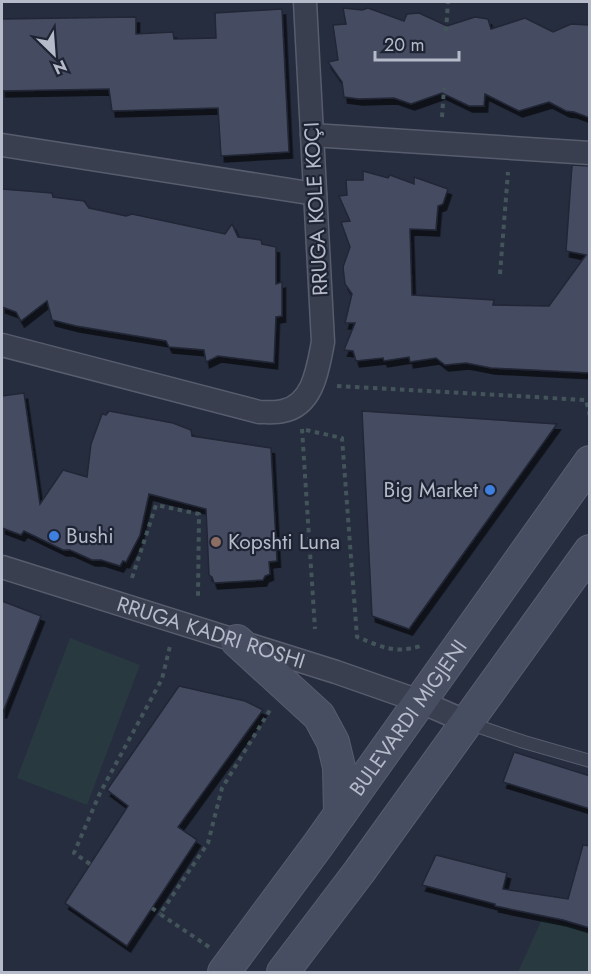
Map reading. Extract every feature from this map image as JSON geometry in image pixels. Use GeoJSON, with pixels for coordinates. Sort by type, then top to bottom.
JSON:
{"type":"FeatureCollection","features":[{"type":"Feature","properties":{"kind":"main road","name":"BULEVARDI MIGJENI"},"geometry":{"type":"LineString","coordinates":[[218,961],[340,814],[590,462]]}},
{"type":"Feature","properties":{"kind":"main road"},"geometry":{"type":"LineString","coordinates":[[283,972],[359,872],[590,551]]}},
{"type":"Feature","properties":{"kind":"main road"},"geometry":{"type":"LineString","coordinates":[[237,641],[319,716],[333,742],[339,767],[340,814]]}},
{"type":"Feature","properties":{"kind":"street","name":"RRUGA KOLE KOÇI"},"geometry":{"type":"LineString","coordinates":[[298,418],[312,385],[323,342],[305,2]]}},
{"type":"Feature","properties":{"kind":"street"},"geometry":{"type":"LineString","coordinates":[[312,135],[590,153]]}},
{"type":"Feature","properties":{"kind":"street"},"geometry":{"type":"LineString","coordinates":[[2,145],[315,194]]}},
{"type":"Feature","properties":{"kind":"street"},"geometry":{"type":"LineString","coordinates":[[2,345],[259,412],[282,412],[298,418]]}},
{"type":"Feature","properties":{"kind":"street","name":"RRUGA KADRI ROSHI"},"geometry":{"type":"LineString","coordinates":[[2,567],[336,672],[419,701],[467,722]]}},
{"type":"Feature","properties":{"kind":"lane"},"geometry":{"type":"LineString","coordinates":[[467,722],[524,742],[590,761]]}},
{"type":"Feature","properties":{"kind":"path"},"geometry":{"type":"LineString","coordinates":[[446,31],[448,2]]}},
{"type":"Feature","properties":{"kind":"path"},"geometry":{"type":"LineString","coordinates":[[443,106],[444,88]]}},
{"type":"Feature","properties":{"kind":"path"},"geometry":{"type":"LineString","coordinates":[[500,274],[510,147]]}},
{"type":"Feature","properties":{"kind":"path"},"geometry":{"type":"LineString","coordinates":[[312,385],[586,400],[590,416]]}},
{"type":"Feature","properties":{"kind":"path"},"geometry":{"type":"LineString","coordinates":[[315,629],[298,418],[342,438],[357,637]]}},
{"type":"Feature","properties":{"kind":"path"},"geometry":{"type":"LineString","coordinates":[[132,578],[156,505],[199,514],[198,597]]}},
{"type":"Feature","properties":{"kind":"path"},"geometry":{"type":"LineString","coordinates":[[90,864],[74,853],[100,793],[162,679],[176,622]]}},
{"type":"Feature","properties":{"kind":"path"},"geometry":{"type":"LineString","coordinates":[[160,914],[208,843],[222,788],[276,700]]}},
{"type":"Feature","properties":{"kind":"path"},"geometry":{"type":"LineString","coordinates":[[152,908],[218,961]]}},
{"type":"Feature","properties":{"kind":"shaded area"},"geometry":{"type":"Polygon","coordinates":[[[70,638],[140,665],[87,805],[17,778],[70,638]]]}},
{"type":"Feature","properties":{"kind":"shaded area"},"geometry":{"type":"Polygon","coordinates":[[[542,919],[589,931],[589,972],[518,972],[542,919]]]}},
{"type":"Feature","properties":{"kind":"building"},"geometry":{"type":"Polygon","coordinates":[[[343,8],[362,10],[368,8],[404,21],[407,14],[419,13],[447,26],[475,17],[488,19],[491,29],[525,18],[553,32],[571,24],[590,25],[590,118],[566,111],[549,102],[519,111],[485,94],[484,106],[469,106],[442,93],[411,104],[394,98],[344,97],[342,82],[328,62],[338,60],[333,25],[346,24],[343,8]]]}},
{"type":"Feature","properties":{"kind":"building"},"geometry":{"type":"Polygon","coordinates":[[[282,9],[289,152],[221,156],[218,108],[112,111],[109,89],[2,91],[2,19],[136,17],[136,34],[173,32],[174,39],[216,38],[215,13],[282,9]]]}},
{"type":"Feature","properties":{"kind":"building"},"geometry":{"type":"Polygon","coordinates":[[[572,165],[590,166],[590,373],[491,368],[466,363],[445,365],[436,358],[410,362],[409,357],[384,361],[383,358],[356,361],[353,351],[344,350],[355,323],[345,323],[352,294],[345,284],[343,267],[350,247],[341,222],[350,221],[339,196],[347,195],[346,180],[363,180],[363,171],[388,178],[390,175],[414,184],[414,177],[448,189],[443,204],[438,206],[436,230],[410,229],[412,295],[494,300],[493,305],[549,306],[586,255],[566,251],[572,165]]]}},
{"type":"Feature","properties":{"kind":"building"},"geometry":{"type":"Polygon","coordinates":[[[2,189],[52,193],[53,197],[84,201],[89,208],[126,216],[132,214],[225,234],[232,224],[238,237],[261,240],[262,244],[276,247],[276,284],[282,282],[282,316],[276,317],[274,363],[218,356],[206,362],[204,350],[169,347],[166,341],[52,320],[47,301],[21,321],[16,312],[2,307],[2,189]]]}},
{"type":"Feature","properties":{"kind":"building"},"geometry":{"type":"Polygon","coordinates":[[[24,393],[40,504],[63,470],[87,477],[91,444],[102,414],[106,415],[109,411],[173,423],[191,430],[192,436],[271,448],[277,561],[269,562],[270,574],[263,580],[214,583],[209,575],[206,509],[149,494],[140,535],[126,562],[123,561],[120,566],[101,560],[92,560],[70,550],[63,550],[24,531],[21,535],[2,528],[2,396],[24,393]]]}},
{"type":"Feature","properties":{"kind":"building"},"geometry":{"type":"Polygon","coordinates":[[[362,411],[557,424],[409,629],[372,616],[362,411]]]}},
{"type":"Feature","properties":{"kind":"building"},"geometry":{"type":"Polygon","coordinates":[[[2,601],[41,616],[3,712],[2,712],[2,601]]]}},
{"type":"Feature","properties":{"kind":"building"},"geometry":{"type":"Polygon","coordinates":[[[179,686],[245,701],[263,710],[178,827],[197,840],[127,946],[65,903],[128,806],[107,790],[179,686]]]}},
{"type":"Feature","properties":{"kind":"building"},"geometry":{"type":"Polygon","coordinates":[[[514,752],[590,776],[590,809],[503,782],[514,752]]]}},
{"type":"Feature","properties":{"kind":"building"},"geometry":{"type":"Polygon","coordinates":[[[583,845],[590,846],[590,928],[495,906],[495,904],[422,885],[436,855],[507,873],[503,889],[568,899],[583,845]]]}},
{"type":"Feature","properties":{"kind":"place","name":"Big Market"},"geometry":{"type":"Point","coordinates":[490,490]}},
{"type":"Feature","properties":{"kind":"place","name":"Bushi"},"geometry":{"type":"Point","coordinates":[54,536]}},
{"type":"Feature","properties":{"kind":"place","name":"Kopshti Luna"},"geometry":{"type":"Point","coordinates":[216,542]}}]}
